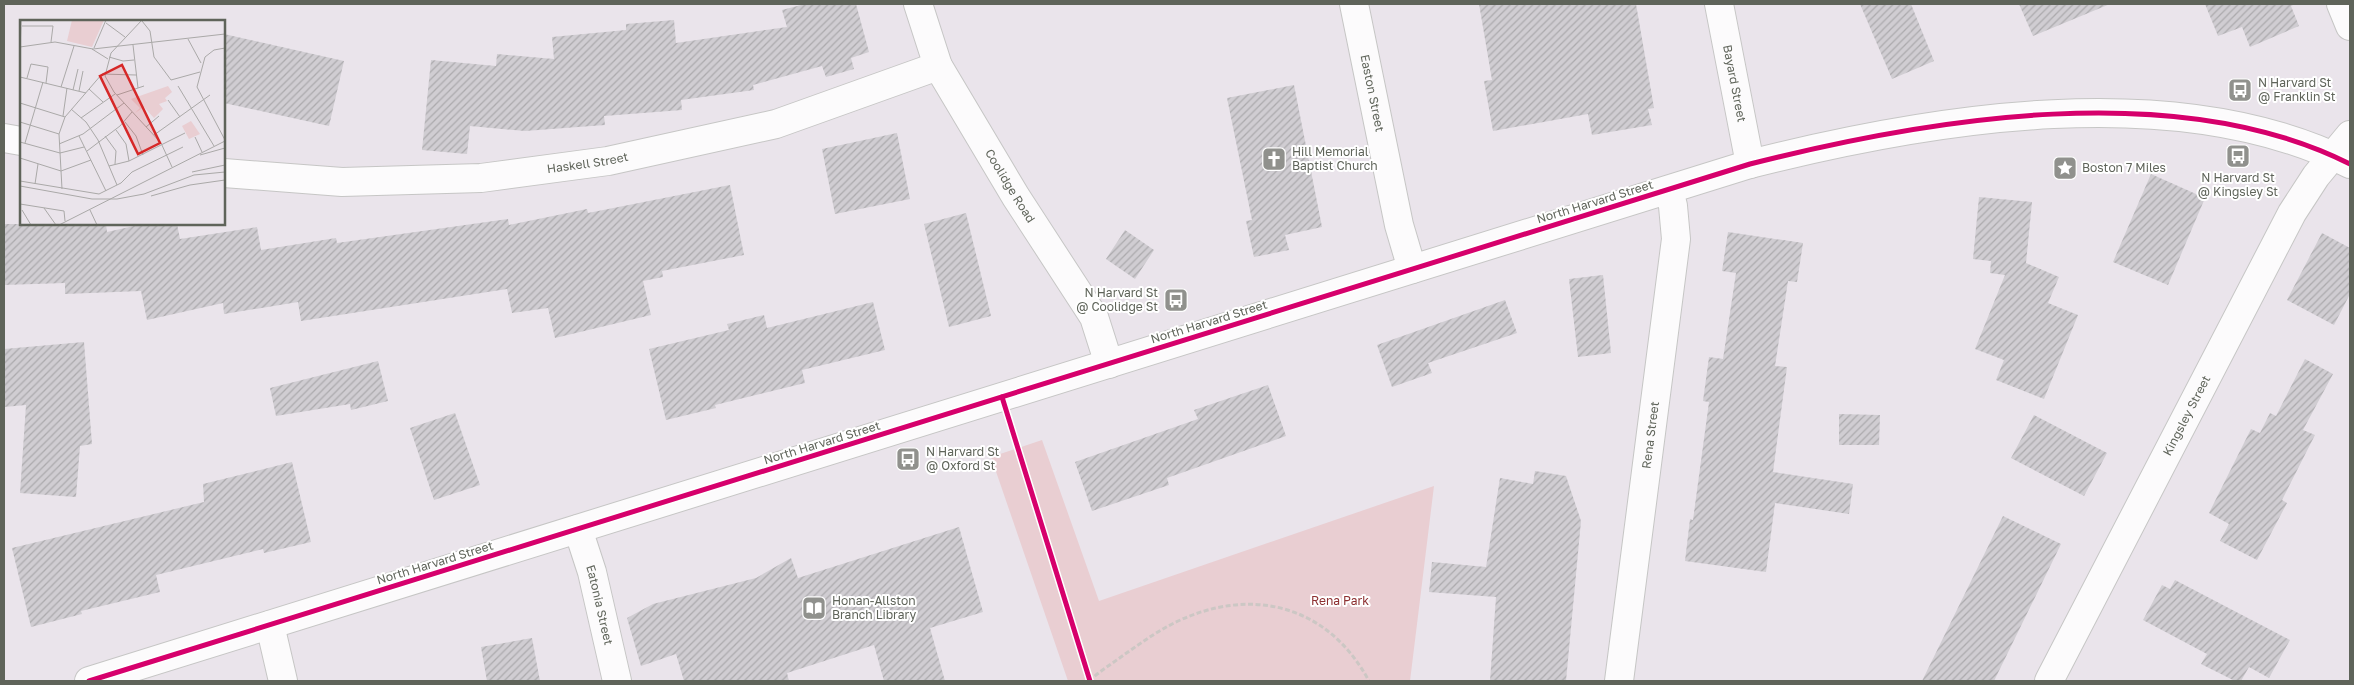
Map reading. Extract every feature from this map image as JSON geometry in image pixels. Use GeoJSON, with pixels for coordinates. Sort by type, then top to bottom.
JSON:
{"type":"FeatureCollection","features":[{"type":"Feature","properties":{"kind":"street","name":"Coolidge Road"},"geometry":{"type":"LineString","coordinates":[[918,4],[938,66],[1016,197],[1090,309],[1109,364]]}},
{"type":"Feature","properties":{"kind":"street","name":"Easton Street"},"geometry":{"type":"LineString","coordinates":[[1354,4],[1399,225],[1412,269]]}},
{"type":"Feature","properties":{"kind":"street","name":"Bayard Street"},"geometry":{"type":"LineString","coordinates":[[1720,4],[1750,164]]}},
{"type":"Feature","properties":{"kind":"street"},"geometry":{"type":"LineString","coordinates":[[2341,4],[2350,26]]}},
{"type":"Feature","properties":{"kind":"street","name":"Haskell Street"},"geometry":{"type":"LineString","coordinates":[[225,173],[342,182],[481,178],[608,161],[776,124],[938,66]]}},
{"type":"Feature","properties":{"kind":"street","name":"North Harvard Street"},"geometry":{"type":"LineString","coordinates":[[88,681],[1750,164],[1834,144],[1946,124],[2026,117],[2100,114],[2166,116],[2227,124],[2345,152]]}},
{"type":"Feature","properties":{"kind":"street"},"geometry":{"type":"LineString","coordinates":[[4,138],[20,141]]}},
{"type":"Feature","properties":{"kind":"street","name":"Kingsley Street"},"geometry":{"type":"LineString","coordinates":[[2049,681],[2292,213],[2316,176],[2345,152]]}},
{"type":"Feature","properties":{"kind":"street","name":"Rena Street"},"geometry":{"type":"LineString","coordinates":[[1619,681],[1676,240],[1669,190]]}},
{"type":"Feature","properties":{"kind":"street","name":"Eatonia Street"},"geometry":{"type":"LineString","coordinates":[[578,529],[592,572],[617,681]]}},
{"type":"Feature","properties":{"kind":"street"},"geometry":{"type":"LineString","coordinates":[[270,625],[283,681]]}},
{"type":"Feature","properties":{"kind":"path"},"geometry":{"type":"LineString","coordinates":[[1087,670],[1090,681],[1153,634],[1175,622],[1224,607],[1262,604],[1298,613],[1331,632],[1355,656],[1369,681]]}},
{"type":"Feature","properties":{"kind":"green space","name":"Rena Park"},"geometry":{"type":"Polygon","coordinates":[[[1042,440],[1099,601],[1434,486],[1410,681],[1068,681],[991,457],[1042,440]]]}},
{"type":"Feature","properties":{"kind":"building"},"geometry":{"type":"Polygon","coordinates":[[[805,4],[856,4],[869,52],[851,58],[854,69],[826,77],[822,66],[753,85],[754,90],[681,100],[682,110],[604,116],[605,125],[525,131],[470,126],[467,154],[422,150],[431,60],[496,66],[497,54],[554,59],[552,37],[626,30],[626,24],[674,20],[676,43],[787,27],[782,10],[805,4]]]}},
{"type":"Feature","properties":{"kind":"building"},"geometry":{"type":"Polygon","coordinates":[[[1479,4],[1636,4],[1654,108],[1648,109],[1652,125],[1592,135],[1588,114],[1493,131],[1484,81],[1492,80],[1479,4]]]}},
{"type":"Feature","properties":{"kind":"building"},"geometry":{"type":"Polygon","coordinates":[[[1860,4],[1911,4],[1934,61],[1892,79],[1860,4]]]}},
{"type":"Feature","properties":{"kind":"building"},"geometry":{"type":"Polygon","coordinates":[[[2019,4],[2110,4],[2033,36],[2019,4]]]}},
{"type":"Feature","properties":{"kind":"building"},"geometry":{"type":"Polygon","coordinates":[[[2205,4],[2295,4],[2291,6],[2299,26],[2250,47],[2242,27],[2218,36],[2205,4]]]}},
{"type":"Feature","properties":{"kind":"building"},"geometry":{"type":"Polygon","coordinates":[[[225,34],[344,61],[329,126],[225,103],[225,34]]]}},
{"type":"Feature","properties":{"kind":"building","name":"Hill Memorial Baptist Church"},"geometry":{"type":"Polygon","coordinates":[[[1294,85],[1322,227],[1285,235],[1289,250],[1254,257],[1246,221],[1252,220],[1227,98],[1294,85]]]}},
{"type":"Feature","properties":{"kind":"building"},"geometry":{"type":"Polygon","coordinates":[[[897,133],[910,199],[835,214],[822,149],[897,133]]]}},
{"type":"Feature","properties":{"kind":"building"},"geometry":{"type":"Polygon","coordinates":[[[2151,174],[2205,198],[2168,285],[2113,262],[2151,174]]]}},
{"type":"Feature","properties":{"kind":"building"},"geometry":{"type":"Polygon","coordinates":[[[730,185],[744,255],[662,271],[663,277],[643,281],[651,315],[555,338],[548,308],[512,313],[507,289],[301,321],[298,302],[224,314],[223,303],[147,320],[141,291],[65,294],[65,283],[4,285],[4,224],[106,225],[107,232],[138,225],[177,225],[180,239],[257,227],[261,250],[336,238],[337,243],[508,219],[509,225],[587,209],[588,213],[730,185]]]}},
{"type":"Feature","properties":{"kind":"building"},"geometry":{"type":"Polygon","coordinates":[[[1979,197],[2032,202],[2026,263],[2059,277],[2048,303],[2078,315],[2044,399],[1996,380],[2004,360],[1975,349],[2005,275],[1990,273],[1991,261],[1973,259],[1979,197]]]}},
{"type":"Feature","properties":{"kind":"building"},"geometry":{"type":"Polygon","coordinates":[[[966,213],[991,316],[949,327],[924,224],[966,213]]]}},
{"type":"Feature","properties":{"kind":"building"},"geometry":{"type":"Polygon","coordinates":[[[1125,230],[1154,250],[1135,279],[1106,259],[1125,230]]]}},
{"type":"Feature","properties":{"kind":"building"},"geometry":{"type":"Polygon","coordinates":[[[1728,232],[1803,243],[1797,282],[1788,281],[1775,366],[1787,367],[1773,472],[1853,484],[1849,514],[1775,503],[1766,572],[1685,561],[1690,519],[1693,520],[1709,402],[1703,401],[1709,357],[1723,359],[1736,273],[1722,271],[1728,232]]]}},
{"type":"Feature","properties":{"kind":"building"},"geometry":{"type":"Polygon","coordinates":[[[2322,233],[2350,248],[2350,294],[2334,325],[2287,300],[2322,233]]]}},
{"type":"Feature","properties":{"kind":"building"},"geometry":{"type":"Polygon","coordinates":[[[1603,275],[1611,353],[1578,357],[1569,279],[1603,275]]]}},
{"type":"Feature","properties":{"kind":"building"},"geometry":{"type":"Polygon","coordinates":[[[1505,300],[1517,333],[1428,363],[1432,373],[1392,387],[1377,345],[1505,300]]]}},
{"type":"Feature","properties":{"kind":"building"},"geometry":{"type":"Polygon","coordinates":[[[873,302],[885,350],[802,370],[805,383],[715,405],[716,408],[666,420],[649,349],[729,330],[727,324],[764,315],[767,328],[873,302]]]}},
{"type":"Feature","properties":{"kind":"building"},"geometry":{"type":"Polygon","coordinates":[[[84,342],[92,444],[80,446],[76,497],[20,493],[26,405],[4,407],[4,349],[84,342]]]}},
{"type":"Feature","properties":{"kind":"building"},"geometry":{"type":"Polygon","coordinates":[[[2305,359],[2333,374],[2303,430],[2315,435],[2282,500],[2287,503],[2257,560],[2220,541],[2229,524],[2209,513],[2251,429],[2260,433],[2270,413],[2276,416],[2305,359]]]}},
{"type":"Feature","properties":{"kind":"building"},"geometry":{"type":"Polygon","coordinates":[[[378,361],[388,401],[351,410],[350,404],[276,416],[270,388],[378,361]]]}},
{"type":"Feature","properties":{"kind":"building"},"geometry":{"type":"Polygon","coordinates":[[[1268,385],[1286,436],[1167,478],[1169,485],[1092,511],[1075,462],[1198,419],[1194,410],[1268,385]]]}},
{"type":"Feature","properties":{"kind":"building"},"geometry":{"type":"Polygon","coordinates":[[[455,413],[480,485],[434,500],[410,428],[455,413]]]}},
{"type":"Feature","properties":{"kind":"building"},"geometry":{"type":"Polygon","coordinates":[[[1839,414],[1880,415],[1879,445],[1839,445],[1839,414]]]}},
{"type":"Feature","properties":{"kind":"building"},"geometry":{"type":"Polygon","coordinates":[[[2034,415],[2107,453],[2084,496],[2011,458],[2034,415]]]}},
{"type":"Feature","properties":{"kind":"building"},"geometry":{"type":"Polygon","coordinates":[[[292,462],[311,542],[264,553],[263,549],[156,575],[160,592],[81,611],[82,614],[31,627],[12,548],[204,502],[203,484],[292,462]]]}},
{"type":"Feature","properties":{"kind":"building"},"geometry":{"type":"Polygon","coordinates":[[[1535,471],[1566,476],[1581,521],[1566,681],[1490,681],[1496,597],[1429,592],[1432,562],[1486,567],[1500,478],[1533,484],[1535,471]]]}},
{"type":"Feature","properties":{"kind":"building"},"geometry":{"type":"Polygon","coordinates":[[[2003,516],[2061,544],[1994,681],[1922,681],[2003,516]]]}},
{"type":"Feature","properties":{"kind":"building","name":"Honan-Allston Branch Library"},"geometry":{"type":"Polygon","coordinates":[[[959,527],[983,612],[930,628],[945,681],[884,681],[874,645],[787,673],[789,681],[684,681],[676,654],[641,666],[627,618],[653,604],[756,578],[791,558],[798,578],[959,527]]]}},
{"type":"Feature","properties":{"kind":"building"},"geometry":{"type":"Polygon","coordinates":[[[2175,580],[2290,640],[2269,678],[2249,667],[2241,681],[2235,681],[2201,664],[2207,654],[2143,620],[2162,585],[2170,589],[2175,580]]]}},
{"type":"Feature","properties":{"kind":"building"},"geometry":{"type":"Polygon","coordinates":[[[532,638],[540,681],[487,681],[481,647],[532,638]]]}},
{"type":"Feature","properties":{"kind":"cycle path"},"geometry":{"type":"LineString","coordinates":[[89,681],[1750,164],[1821,147],[1896,132],[1974,121],[2053,114],[2132,114],[2209,121],[2282,137],[2350,164]]}},
{"type":"Feature","properties":{"kind":"cycle path"},"geometry":{"type":"LineString","coordinates":[[1002,397],[1090,681]]}},
{"type":"Feature","properties":{"kind":"place","name":"N Harvard St @ Franklin St"},"geometry":{"type":"Point","coordinates":[2240,90]}},
{"type":"Feature","properties":{"kind":"place","name":"N Harvard St @ Kingsley St"},"geometry":{"type":"Point","coordinates":[2238,156]}},
{"type":"Feature","properties":{"kind":"place","name":"Hill Memorial Baptist Church"},"geometry":{"type":"Point","coordinates":[1274,159]}},
{"type":"Feature","properties":{"kind":"place","name":"Boston 7 Miles"},"geometry":{"type":"Point","coordinates":[2065,168]}},
{"type":"Feature","properties":{"kind":"place","name":"N Harvard St @ Coolidge St"},"geometry":{"type":"Point","coordinates":[1176,300]}},
{"type":"Feature","properties":{"kind":"place","name":"N Harvard St @ Oxford St"},"geometry":{"type":"Point","coordinates":[908,459]}},
{"type":"Feature","properties":{"kind":"place","name":"Honan-Allston Branch Library"},"geometry":{"type":"Point","coordinates":[814,608]}}]}
